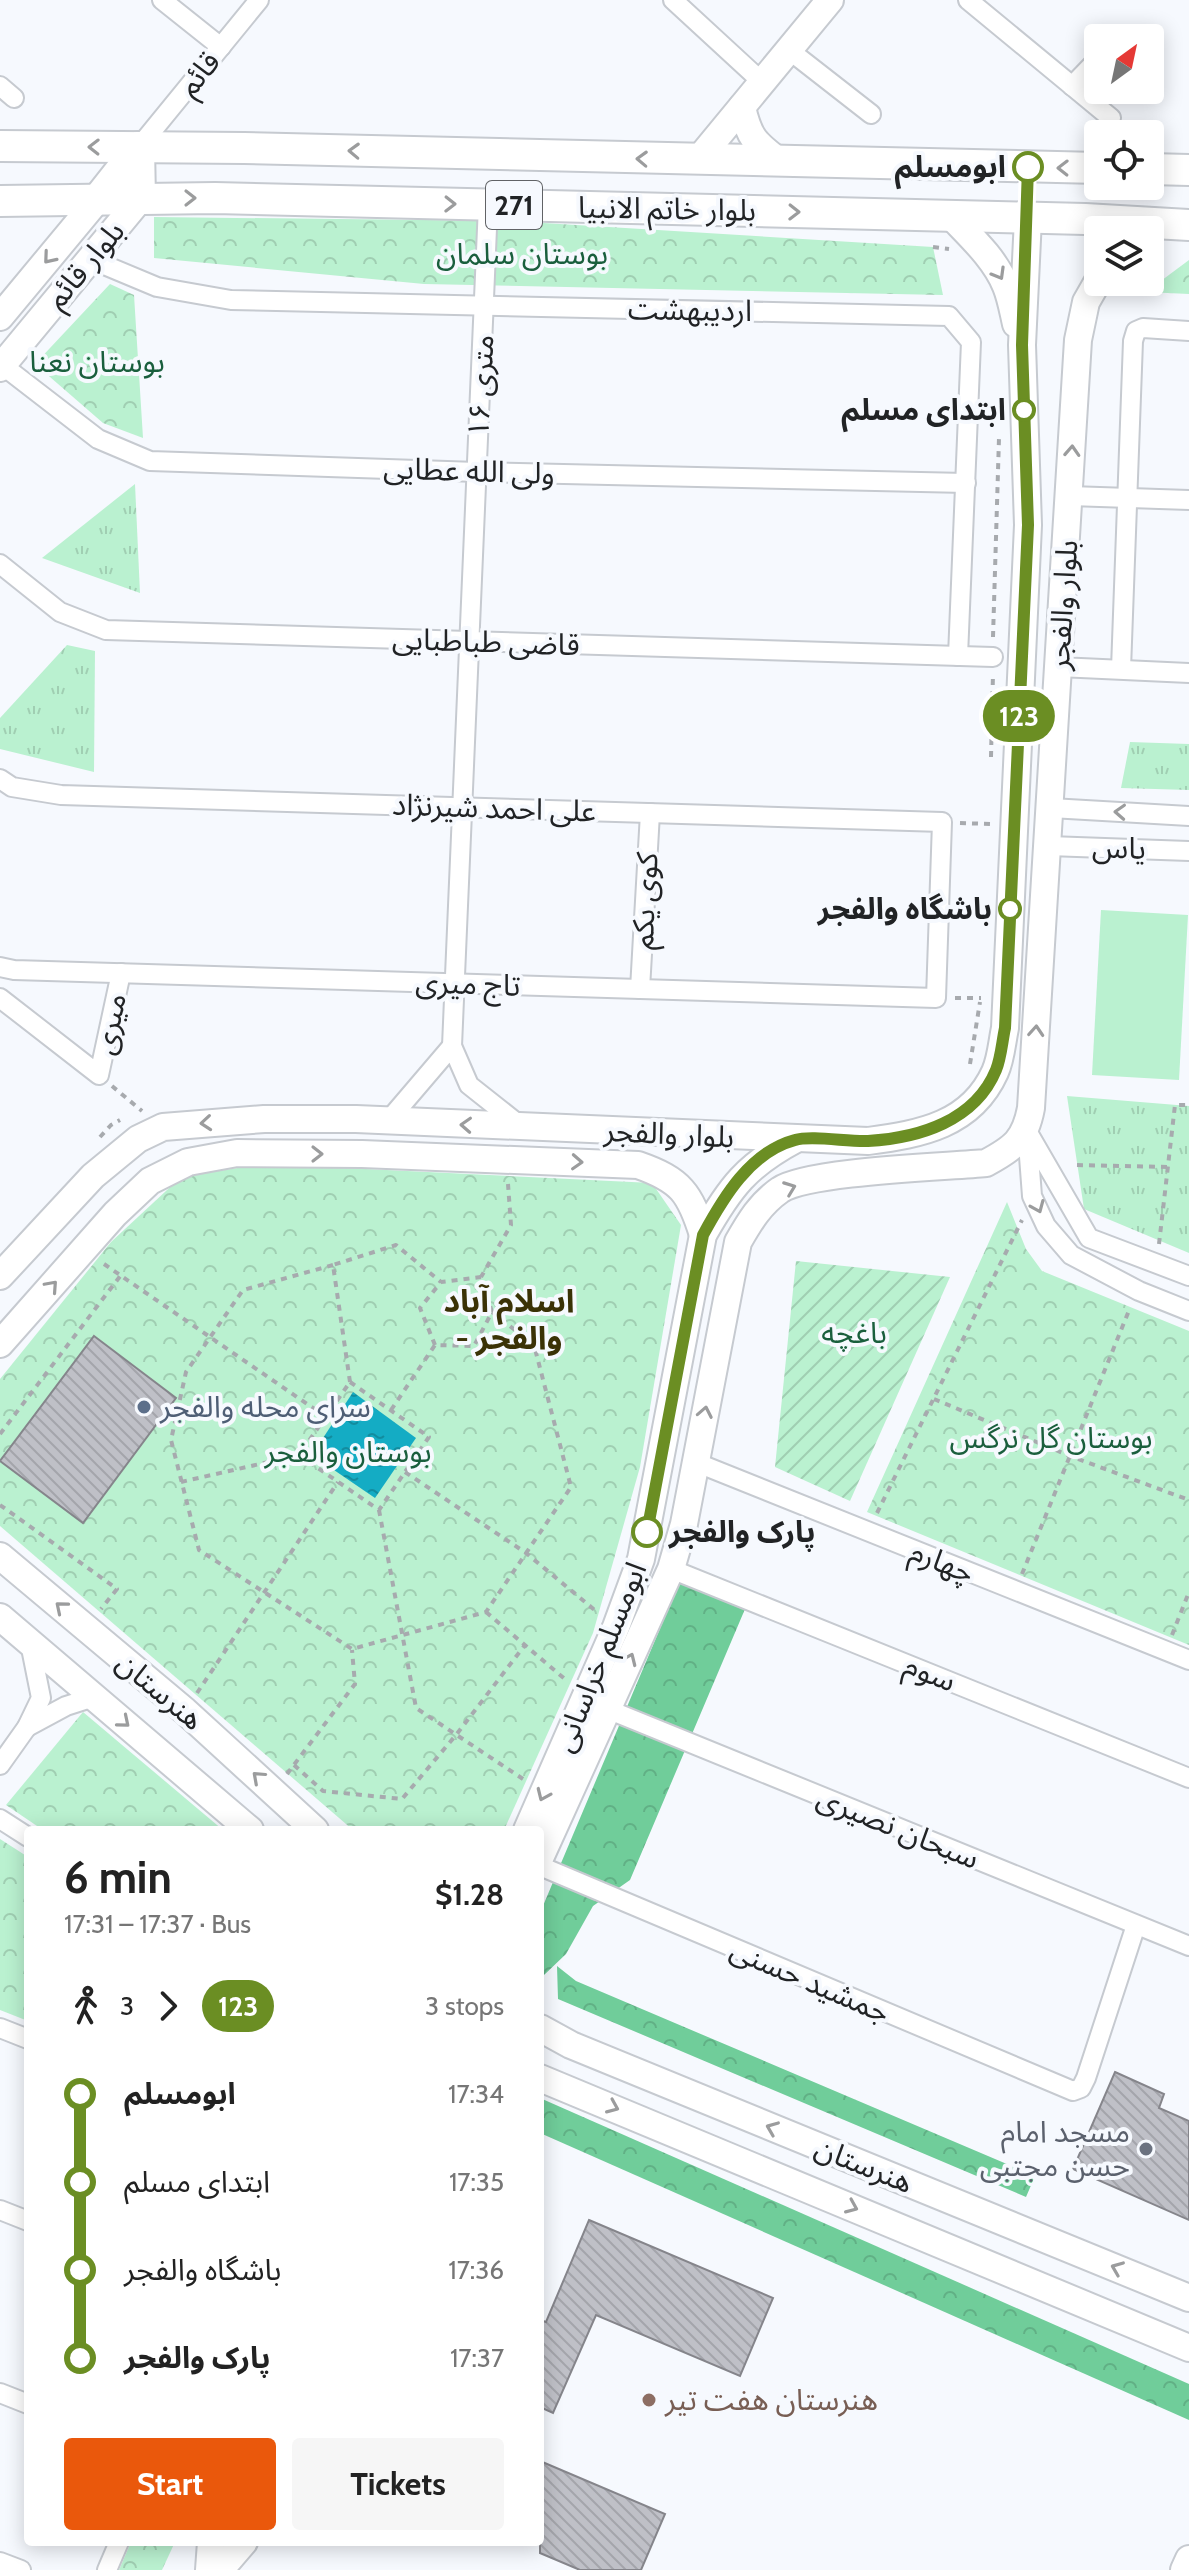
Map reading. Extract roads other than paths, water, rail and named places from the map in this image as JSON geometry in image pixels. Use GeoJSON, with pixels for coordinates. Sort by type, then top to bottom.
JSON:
{"type":"FeatureCollection","features":[{"type":"Feature","properties":{"kind":"main road"},"geometry":{"type":"LineString","coordinates":[[658,209],[685,192],[742,107],[830,0]]}},
{"type":"Feature","properties":{"kind":"main road"},"geometry":{"type":"LineString","coordinates":[[742,107],[754,143],[780,162]]}},
{"type":"Feature","properties":{"kind":"main road","name":"بلوار خاتم الانبیا"},"geometry":{"type":"LineString","coordinates":[[0,146],[244,148],[1084,168]]}},
{"type":"Feature","properties":{"kind":"main road"},"geometry":{"type":"LineString","coordinates":[[139,147],[140,199]]}},
{"type":"Feature","properties":{"kind":"main road"},"geometry":{"type":"LineString","coordinates":[[98,199],[139,147]]}},
{"type":"Feature","properties":{"kind":"main road"},"geometry":{"type":"LineString","coordinates":[[709,160],[712,172],[707,192],[722,210]]}},
{"type":"Feature","properties":{"kind":"main road"},"geometry":{"type":"LineString","coordinates":[[1028,167],[1028,218]]}},
{"type":"Feature","properties":{"kind":"main road"},"geometry":{"type":"LineString","coordinates":[[1164,169],[1189,170]]}},
{"type":"Feature","properties":{"kind":"main road","name":"بلوار قائم"},"geometry":{"type":"LineString","coordinates":[[0,317],[98,199]]}},
{"type":"Feature","properties":{"kind":"main road","name":"بلوار خاتم الانبیا"},"geometry":{"type":"LineString","coordinates":[[0,201],[140,199],[722,210],[1028,218],[1084,224]]}},
{"type":"Feature","properties":{"kind":"main road","name":"بلوار قائم"},"geometry":{"type":"LineString","coordinates":[[1,366],[140,199]]}},
{"type":"Feature","properties":{"kind":"main road"},"geometry":{"type":"LineString","coordinates":[[951,216],[982,249],[1006,286],[1022,345]]}},
{"type":"Feature","properties":{"kind":"main road","name":"بلوار والفجر"},"geometry":{"type":"LineString","coordinates":[[0,1276],[93,1176],[138,1139],[159,1117],[388,1121],[868,1141],[917,1134],[954,1118],[979,1099],[996,1070],[1005,1028],[1028,525],[1022,345],[1028,218]]}},
{"type":"Feature","properties":{"kind":"main road","name":"بلوار خاتم الانبیا"},"geometry":{"type":"LineString","coordinates":[[1164,231],[1189,225]]}},
{"type":"Feature","properties":{"kind":"main road","name":"بلوار والفجر"},"geometry":{"type":"LineString","coordinates":[[1027,1130],[1049,846],[1078,340],[1089,296]]}},
{"type":"Feature","properties":{"kind":"main road"},"geometry":{"type":"LineString","coordinates":[[1014,806],[1051,808]]}},
{"type":"Feature","properties":{"kind":"main road"},"geometry":{"type":"LineString","coordinates":[[1013,845],[1049,846]]}},
{"type":"Feature","properties":{"kind":"main road","name":"ابومسلم خراسانی"},"geometry":{"type":"LineString","coordinates":[[529,1826],[544,1793],[671,1569],[684,1524],[738,1242],[758,1208],[783,1188],[814,1180],[986,1163],[1008,1151],[1027,1130]]}},
{"type":"Feature","properties":{"kind":"main road","name":"ابومسلم خراسانی"},"geometry":{"type":"LineString","coordinates":[[544,1847],[597,1703],[616,1627],[641,1559],[703,1235],[722,1200],[744,1174],[765,1155],[796,1139]]}},
{"type":"Feature","properties":{"kind":"main road","name":"بلوار والفجر"},"geometry":{"type":"LineString","coordinates":[[0,1344],[115,1214],[150,1181],[188,1162],[237,1153],[362,1154],[638,1165],[660,1173],[680,1188],[693,1203],[703,1235]]}},
{"type":"Feature","properties":{"kind":"main road","name":"هنرستان"},"geometry":{"type":"LineString","coordinates":[[0,1556],[185,1711],[311,1826]]}},
{"type":"Feature","properties":{"kind":"main road","name":"هنرستان"},"geometry":{"type":"LineString","coordinates":[[0,1617],[245,1826]]}},
{"type":"Feature","properties":{"kind":"main road","name":"هنرستان"},"geometry":{"type":"LineString","coordinates":[[544,2030],[571,2045],[1189,2298]]}},
{"type":"Feature","properties":{"kind":"main road","name":"هنرستان"},"geometry":{"type":"LineString","coordinates":[[544,2080],[1187,2341]]}},
{"type":"Feature","properties":{"kind":"main road"},"geometry":{"type":"LineString","coordinates":[[209,2570],[211,2546]]}},
{"type":"Feature","properties":{"kind":"main road"},"geometry":{"type":"LineString","coordinates":[[220,2570],[241,2546]]}},
{"type":"Feature","properties":{"kind":"main road"},"geometry":{"type":"LineString","coordinates":[[1184,2570],[1189,2559]]}},
{"type":"Feature","properties":{"kind":"street"},"geometry":{"type":"LineString","coordinates":[[162,0],[221,47]]}},
{"type":"Feature","properties":{"kind":"street","name":"قائم"},"geometry":{"type":"LineString","coordinates":[[139,147],[259,0]]}},
{"type":"Feature","properties":{"kind":"street"},"geometry":{"type":"LineString","coordinates":[[673,0],[762,82]]}},
{"type":"Feature","properties":{"kind":"street"},"geometry":{"type":"LineString","coordinates":[[968,0],[1111,118]]}},
{"type":"Feature","properties":{"kind":"street"},"geometry":{"type":"LineString","coordinates":[[789,50],[871,114]]}},
{"type":"Feature","properties":{"kind":"street"},"geometry":{"type":"LineString","coordinates":[[1072,86],[1084,74]]}},
{"type":"Feature","properties":{"kind":"street","name":"۱۶ متری"},"geometry":{"type":"LineString","coordinates":[[452,1046],[488,205]]}},
{"type":"Feature","properties":{"kind":"street","name":"اردیبهشت"},"geometry":{"type":"LineString","coordinates":[[90,259],[157,287],[231,300],[949,316],[971,342],[958,656]]}},
{"type":"Feature","properties":{"kind":"street"},"geometry":{"type":"LineString","coordinates":[[1121,669],[1136,331],[1143,328],[1189,331]]}},
{"type":"Feature","properties":{"kind":"street","name":"ولی الله عطایی"},"geometry":{"type":"LineString","coordinates":[[1,366],[98,439],[150,461],[966,483]]}},
{"type":"Feature","properties":{"kind":"street"},"geometry":{"type":"LineString","coordinates":[[1070,496],[1189,500]]}},
{"type":"Feature","properties":{"kind":"street","name":"قاضی طباطبایی"},"geometry":{"type":"LineString","coordinates":[[0,564],[60,612],[106,630],[993,657]]}},
{"type":"Feature","properties":{"kind":"street"},"geometry":{"type":"LineString","coordinates":[[1059,667],[1189,673]]}},
{"type":"Feature","properties":{"kind":"street","name":"علی احمد شیرنژاد"},"geometry":{"type":"LineString","coordinates":[[0,779],[12,787],[61,795],[942,822],[936,998]]}},
{"type":"Feature","properties":{"kind":"street","name":"یاس"},"geometry":{"type":"LineString","coordinates":[[1051,808],[1189,816]]}},
{"type":"Feature","properties":{"kind":"street","name":"کوی یکم"},"geometry":{"type":"LineString","coordinates":[[640,989],[650,813]]}},
{"type":"Feature","properties":{"kind":"street","name":"یاس"},"geometry":{"type":"LineString","coordinates":[[1049,846],[1189,851]]}},
{"type":"Feature","properties":{"kind":"street","name":"تاج میری"},"geometry":{"type":"LineString","coordinates":[[0,967],[14,970],[936,998]]}},
{"type":"Feature","properties":{"kind":"street","name":"میری"},"geometry":{"type":"LineString","coordinates":[[0,998],[99,1075],[121,973]]}},
{"type":"Feature","properties":{"kind":"street"},"geometry":{"type":"LineString","coordinates":[[388,1121],[452,1046],[469,1085],[522,1127]]}},
{"type":"Feature","properties":{"kind":"street"},"geometry":{"type":"LineString","coordinates":[[1027,1130],[1032,1196],[1046,1226],[1071,1255],[1139,1291],[1189,1311]]}},
{"type":"Feature","properties":{"kind":"street"},"geometry":{"type":"LineString","coordinates":[[1027,1130],[1089,1238],[1189,1276]]}},
{"type":"Feature","properties":{"kind":"street","name":"چهارم"},"geometry":{"type":"LineString","coordinates":[[695,1462],[1189,1660]]}},
{"type":"Feature","properties":{"kind":"street","name":"سوم"},"geometry":{"type":"LineString","coordinates":[[671,1569],[1189,1778]]}},
{"type":"Feature","properties":{"kind":"street"},"geometry":{"type":"LineString","coordinates":[[0,1765],[27,1727],[41,1698],[30,1643]]}},
{"type":"Feature","properties":{"kind":"street"},"geometry":{"type":"LineString","coordinates":[[27,1727],[66,1706],[94,1697]]}},
{"type":"Feature","properties":{"kind":"street","name":"سبحان نصیری"},"geometry":{"type":"LineString","coordinates":[[597,1703],[1189,1946]]}},
{"type":"Feature","properties":{"kind":"street"},"geometry":{"type":"LineString","coordinates":[[0,1819],[24,1834]]}},
{"type":"Feature","properties":{"kind":"street","name":"جمشید حسنی"},"geometry":{"type":"LineString","coordinates":[[544,1868],[1073,2091],[1081,2088],[1136,1925]]}},
{"type":"Feature","properties":{"kind":"street"},"geometry":{"type":"LineString","coordinates":[[0,2028],[24,2037]]}},
{"type":"Feature","properties":{"kind":"street"},"geometry":{"type":"LineString","coordinates":[[0,2210],[24,2219]]}},
{"type":"Feature","properties":{"kind":"street"},"geometry":{"type":"LineString","coordinates":[[0,2393],[24,2402]]}},
{"type":"Feature","properties":{"kind":"street"},"geometry":{"type":"LineString","coordinates":[[107,2570],[117,2546]]}},
{"type":"Feature","properties":{"kind":"street"},"geometry":{"type":"LineString","coordinates":[[0,2562],[21,2570]]}},
{"type":"Feature","properties":{"kind":"water"},"geometry":{"type":"Polygon","coordinates":[[[353,1392],[416,1438],[375,1498],[312,1455],[353,1392]]]}},
{"type":"Feature","properties":{"kind":"place","name":"ابومسلم"},"geometry":{"type":"Point","coordinates":[1028,167]}},
{"type":"Feature","properties":{"kind":"place","name":"ابتدای مسلم"},"geometry":{"type":"Point","coordinates":[1024,410]}},
{"type":"Feature","properties":{"kind":"place","name":"باشگاه والفجر"},"geometry":{"type":"Point","coordinates":[1010,909]}},
{"type":"Feature","properties":{"kind":"place","name":"سرای محله والفجر"},"geometry":{"type":"Point","coordinates":[144,1407]}},
{"type":"Feature","properties":{"kind":"place","name":"پارک والفجر"},"geometry":{"type":"Point","coordinates":[647,1532]}},
{"type":"Feature","properties":{"kind":"place","name":"مسجد امام حسن مجتبی"},"geometry":{"type":"Point","coordinates":[1146,2149]}},
{"type":"Feature","properties":{"kind":"place","name":"هنرستان هفت تیر"},"geometry":{"type":"Point","coordinates":[649,2400]}},
{"type":"Feature","properties":{"kind":"district","name":"اسلام آباد - والفجر"},"geometry":{"type":"Point","coordinates":[509,1320]}},
{"type":"Feature","properties":{"kind":"park label","name":"بوستان سلمان"},"geometry":{"type":"Point","coordinates":[522,254]}},
{"type":"Feature","properties":{"kind":"park label","name":"بوستان نعنا"},"geometry":{"type":"Point","coordinates":[97,362]}},
{"type":"Feature","properties":{"kind":"park label","name":"باغچه"},"geometry":{"type":"Point","coordinates":[854,1333]}},
{"type":"Feature","properties":{"kind":"park label","name":"بوستان گل نرگس"},"geometry":{"type":"Point","coordinates":[1051,1438]}},
{"type":"Feature","properties":{"kind":"park label","name":"بوستان والفجر"},"geometry":{"type":"Point","coordinates":[348,1452]}}]}
